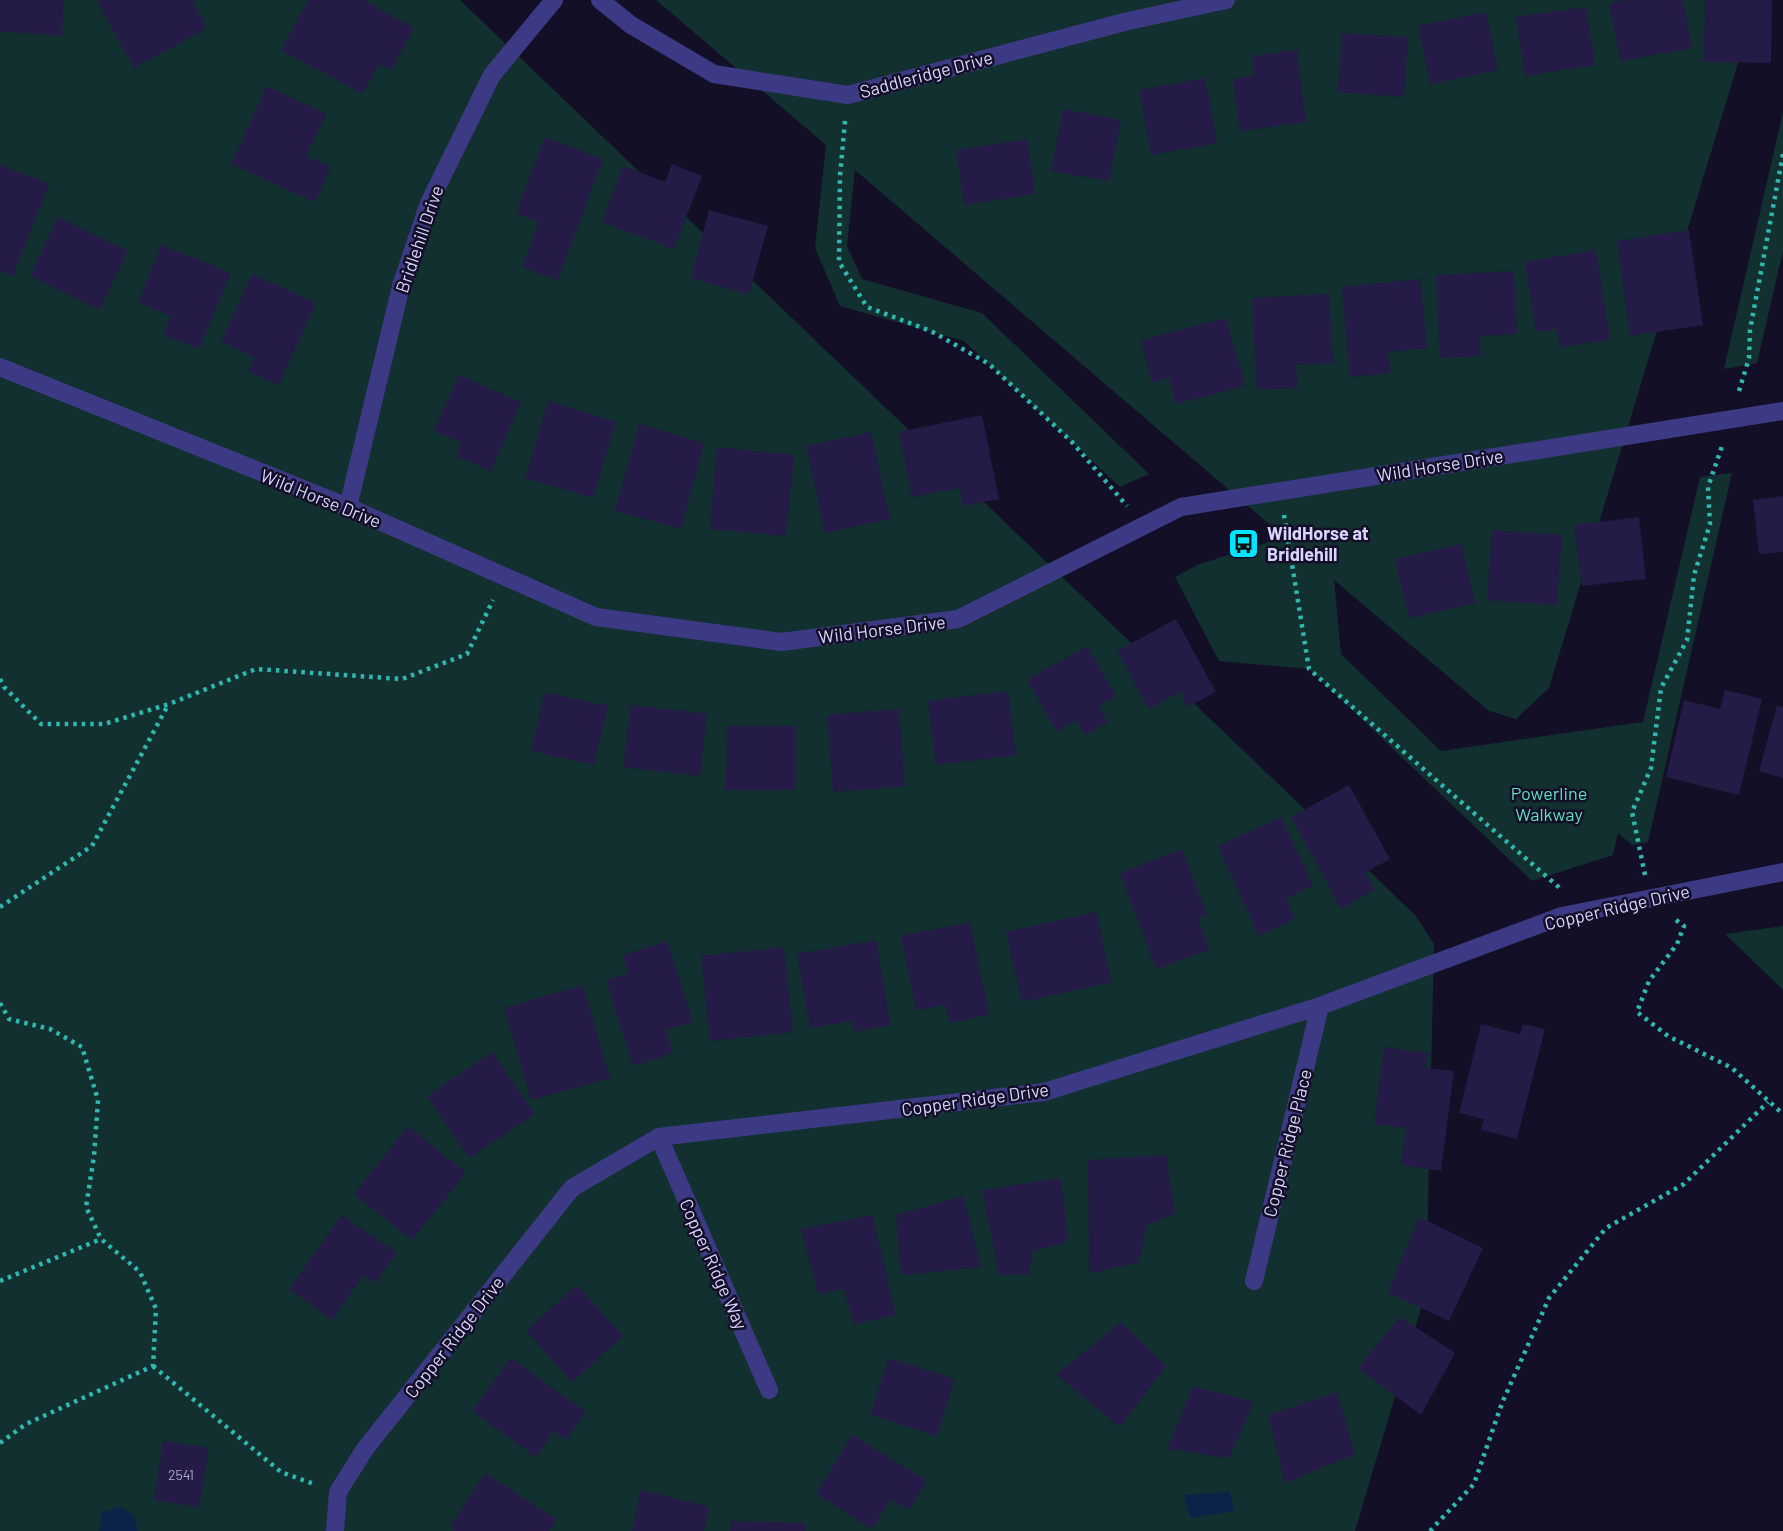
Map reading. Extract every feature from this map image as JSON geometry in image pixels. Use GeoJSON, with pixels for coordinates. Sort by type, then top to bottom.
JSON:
{"type":"FeatureCollection","features":[{"type":"Feature","properties":{"kind":"street","name":"Bridlehill Drive"},"geometry":{"type":"LineString","coordinates":[[348,507],[401,286],[429,203],[492,75],[554,0]]}},
{"type":"Feature","properties":{"kind":"street","name":"Saddleridge Drive"},"geometry":{"type":"LineString","coordinates":[[600,0],[631,24],[714,74],[848,95],[1128,21],[1226,0]]}},
{"type":"Feature","properties":{"kind":"street","name":"Wild Horse Drive"},"geometry":{"type":"LineString","coordinates":[[0,367],[348,507],[596,617],[780,642],[958,619],[1181,506],[1783,411]]}},
{"type":"Feature","properties":{"kind":"street","name":"Copper Ridge Drive"},"geometry":{"type":"LineString","coordinates":[[335,1531],[338,1492],[365,1449],[572,1188],[659,1137],[1044,1092],[1320,1006],[1562,916],[1783,872]]}},
{"type":"Feature","properties":{"kind":"street","name":"Copper Ridge Place"},"geometry":{"type":"LineString","coordinates":[[1254,1281],[1320,1006]]}},
{"type":"Feature","properties":{"kind":"street","name":"Copper Ridge Way"},"geometry":{"type":"LineString","coordinates":[[659,1137],[769,1390]]}},
{"type":"Feature","properties":{"kind":"path"},"geometry":{"type":"LineString","coordinates":[[848,95],[840,176],[839,262],[867,307],[931,331],[989,364],[1072,442],[1143,525]]}},
{"type":"Feature","properties":{"kind":"path"},"geometry":{"type":"LineString","coordinates":[[1783,154],[1749,330],[1749,358],[1708,487],[1710,524],[1694,575],[1687,640],[1661,688],[1651,768],[1632,812],[1650,898],[1684,926],[1677,944],[1649,981],[1636,1012],[1668,1035],[1732,1068],[1783,1114]]}},
{"type":"Feature","properties":{"kind":"path"},"geometry":{"type":"LineString","coordinates":[[1280,491],[1309,669],[1587,911]]}},
{"type":"Feature","properties":{"kind":"path"},"geometry":{"type":"LineString","coordinates":[[0,679],[41,724],[104,724],[169,704],[256,669],[402,679],[467,654],[504,577]]}},
{"type":"Feature","properties":{"kind":"path"},"geometry":{"type":"LineString","coordinates":[[0,906],[92,846],[169,704]]}},
{"type":"Feature","properties":{"kind":"path"},"geometry":{"type":"LineString","coordinates":[[0,1003],[9,1020]]}},
{"type":"Feature","properties":{"kind":"path"},"geometry":{"type":"LineString","coordinates":[[0,1019],[50,1029],[82,1047],[98,1100],[94,1156],[86,1207],[101,1240],[140,1272],[156,1309],[153,1366]]}},
{"type":"Feature","properties":{"kind":"path"},"geometry":{"type":"LineString","coordinates":[[1430,1531],[1474,1484],[1502,1403],[1549,1298],[1606,1228],[1684,1184],[1768,1102]]}},
{"type":"Feature","properties":{"kind":"path"},"geometry":{"type":"LineString","coordinates":[[0,1281],[101,1240]]}},
{"type":"Feature","properties":{"kind":"path"},"geometry":{"type":"LineString","coordinates":[[153,1366],[281,1472],[338,1492]]}},
{"type":"Feature","properties":{"kind":"path"},"geometry":{"type":"LineString","coordinates":[[0,1443],[26,1424],[153,1366]]}},
{"type":"Feature","properties":{"kind":"green space"},"geometry":{"type":"Polygon","coordinates":[[[0,0],[460,0],[1415,915],[1434,944],[1426,1292],[1355,1531],[0,1531],[0,0]]]}},
{"type":"Feature","properties":{"kind":"green space","name":"Powerline Walkway"},"geometry":{"type":"Polygon","coordinates":[[[656,0],[1757,0],[1549,688],[1516,719],[1489,711],[1334,580],[1341,654],[1441,751],[1643,722],[1700,477],[1732,473],[1648,842],[1632,845],[1618,833],[1613,855],[1532,881],[1309,669],[1219,661],[1175,577],[1197,565],[1284,537],[855,170],[847,246],[862,279],[982,313],[1149,474],[1120,487],[964,341],[840,306],[815,248],[826,145],[656,0]]]}},
{"type":"Feature","properties":{"kind":"green space"},"geometry":{"type":"Polygon","coordinates":[[[1783,112],[1783,251],[1757,363],[1724,369],[1783,112]]]}},
{"type":"Feature","properties":{"kind":"green space"},"geometry":{"type":"Polygon","coordinates":[[[1783,926],[1783,990],[1725,934],[1783,926]]]}},
{"type":"Feature","properties":{"kind":"water"},"geometry":{"type":"Polygon","coordinates":[[[1229,1492],[1235,1511],[1190,1518],[1184,1495],[1229,1492]]]}},
{"type":"Feature","properties":{"kind":"water"},"geometry":{"type":"Polygon","coordinates":[[[119,1507],[134,1515],[138,1531],[99,1531],[102,1513],[119,1507]]]}},
{"type":"Feature","properties":{"kind":"building"},"geometry":{"type":"Polygon","coordinates":[[[0,0],[64,0],[62,36],[0,31],[0,0]]]}},
{"type":"Feature","properties":{"kind":"building"},"geometry":{"type":"Polygon","coordinates":[[[96,0],[192,0],[207,28],[134,68],[96,0]]]}},
{"type":"Feature","properties":{"kind":"building"},"geometry":{"type":"Polygon","coordinates":[[[308,0],[363,0],[414,28],[391,70],[379,64],[363,94],[281,50],[308,0]]]}},
{"type":"Feature","properties":{"kind":"building"},"geometry":{"type":"Polygon","coordinates":[[[1626,0],[1683,0],[1692,48],[1620,61],[1609,3],[1626,0]]]}},
{"type":"Feature","properties":{"kind":"building"},"geometry":{"type":"Polygon","coordinates":[[[1705,0],[1772,0],[1771,63],[1704,62],[1705,0]]]}},
{"type":"Feature","properties":{"kind":"building"},"geometry":{"type":"Polygon","coordinates":[[[1586,7],[1595,65],[1525,76],[1516,17],[1586,7]]]}},
{"type":"Feature","properties":{"kind":"building"},"geometry":{"type":"Polygon","coordinates":[[[1486,12],[1498,70],[1430,84],[1418,26],[1486,12]]]}},
{"type":"Feature","properties":{"kind":"building"},"geometry":{"type":"Polygon","coordinates":[[[1342,33],[1408,37],[1404,97],[1338,92],[1342,33]]]}},
{"type":"Feature","properties":{"kind":"building"},"geometry":{"type":"Polygon","coordinates":[[[1297,50],[1306,122],[1240,131],[1233,79],[1254,76],[1252,56],[1297,50]]]}},
{"type":"Feature","properties":{"kind":"building"},"geometry":{"type":"Polygon","coordinates":[[[1205,78],[1217,143],[1151,155],[1139,90],[1205,78]]]}},
{"type":"Feature","properties":{"kind":"building"},"geometry":{"type":"Polygon","coordinates":[[[267,86],[326,114],[306,156],[331,167],[315,202],[231,164],[267,86]]]}},
{"type":"Feature","properties":{"kind":"building"},"geometry":{"type":"Polygon","coordinates":[[[1063,109],[1121,120],[1109,181],[1051,171],[1063,109]]]}},
{"type":"Feature","properties":{"kind":"building"},"geometry":{"type":"Polygon","coordinates":[[[545,137],[603,159],[558,280],[522,267],[539,222],[516,213],[545,137]]]}},
{"type":"Feature","properties":{"kind":"building"},"geometry":{"type":"Polygon","coordinates":[[[1027,139],[1035,194],[964,205],[956,150],[1027,139]]]}},
{"type":"Feature","properties":{"kind":"building"},"geometry":{"type":"Polygon","coordinates":[[[672,164],[702,176],[674,249],[602,222],[623,166],[665,182],[672,164]]]}},
{"type":"Feature","properties":{"kind":"building"},"geometry":{"type":"Polygon","coordinates":[[[0,165],[49,184],[13,276],[0,271],[0,165]]]}},
{"type":"Feature","properties":{"kind":"building"},"geometry":{"type":"Polygon","coordinates":[[[709,210],[768,226],[749,294],[691,278],[709,210]]]}},
{"type":"Feature","properties":{"kind":"building"},"geometry":{"type":"Polygon","coordinates":[[[58,217],[128,251],[100,310],[30,276],[58,217]]]}},
{"type":"Feature","properties":{"kind":"building"},"geometry":{"type":"Polygon","coordinates":[[[1689,230],[1703,325],[1630,336],[1617,241],[1689,230]]]}},
{"type":"Feature","properties":{"kind":"building"},"geometry":{"type":"Polygon","coordinates":[[[161,245],[231,273],[199,349],[163,335],[171,316],[138,303],[161,245]]]}},
{"type":"Feature","properties":{"kind":"building"},"geometry":{"type":"Polygon","coordinates":[[[1596,250],[1610,340],[1560,347],[1557,329],[1536,332],[1525,262],[1596,250]]]}},
{"type":"Feature","properties":{"kind":"building"},"geometry":{"type":"Polygon","coordinates":[[[1514,271],[1517,334],[1480,336],[1481,356],[1440,358],[1436,275],[1514,271]]]}},
{"type":"Feature","properties":{"kind":"building"},"geometry":{"type":"Polygon","coordinates":[[[252,274],[316,303],[279,385],[248,372],[254,357],[221,342],[252,274]]]}},
{"type":"Feature","properties":{"kind":"building"},"geometry":{"type":"Polygon","coordinates":[[[1420,279],[1427,348],[1388,352],[1390,373],[1350,377],[1342,287],[1420,279]]]}},
{"type":"Feature","properties":{"kind":"building"},"geometry":{"type":"Polygon","coordinates":[[[1329,294],[1333,363],[1296,365],[1298,388],[1257,390],[1252,298],[1329,294]]]}},
{"type":"Feature","properties":{"kind":"building"},"geometry":{"type":"Polygon","coordinates":[[[1226,318],[1245,386],[1176,404],[1169,378],[1152,383],[1141,340],[1226,318]]]}},
{"type":"Feature","properties":{"kind":"building"},"geometry":{"type":"Polygon","coordinates":[[[459,375],[521,402],[491,472],[457,456],[462,443],[434,431],[459,375]]]}},
{"type":"Feature","properties":{"kind":"building"},"geometry":{"type":"Polygon","coordinates":[[[548,401],[616,422],[593,498],[525,478],[548,401]]]}},
{"type":"Feature","properties":{"kind":"building"},"geometry":{"type":"Polygon","coordinates":[[[982,415],[999,499],[963,506],[959,488],[912,497],[899,432],[982,415]]]}},
{"type":"Feature","properties":{"kind":"building"},"geometry":{"type":"Polygon","coordinates":[[[639,424],[704,443],[681,529],[615,511],[639,424]]]}},
{"type":"Feature","properties":{"kind":"building"},"geometry":{"type":"Polygon","coordinates":[[[871,432],[890,519],[825,533],[806,446],[871,432]]]}},
{"type":"Feature","properties":{"kind":"building"},"geometry":{"type":"Polygon","coordinates":[[[717,447],[794,455],[786,536],[710,529],[717,447]]]}},
{"type":"Feature","properties":{"kind":"building"},"geometry":{"type":"Polygon","coordinates":[[[1783,496],[1783,552],[1759,554],[1753,500],[1783,496]]]}},
{"type":"Feature","properties":{"kind":"building"},"geometry":{"type":"Polygon","coordinates":[[[1639,517],[1646,579],[1582,586],[1574,525],[1639,517]]]}},
{"type":"Feature","properties":{"kind":"building"},"geometry":{"type":"Polygon","coordinates":[[[1492,530],[1562,535],[1557,605],[1487,600],[1492,530]]]}},
{"type":"Feature","properties":{"kind":"building"},"geometry":{"type":"Polygon","coordinates":[[[1462,544],[1475,603],[1409,618],[1395,559],[1462,544]]]}},
{"type":"Feature","properties":{"kind":"building"},"geometry":{"type":"Polygon","coordinates":[[[1176,619],[1216,692],[1188,707],[1180,692],[1149,709],[1117,651],[1176,619]]]}},
{"type":"Feature","properties":{"kind":"building"},"geometry":{"type":"Polygon","coordinates":[[[1087,646],[1116,696],[1099,706],[1108,722],[1085,735],[1076,720],[1057,731],[1027,680],[1087,646]]]}},
{"type":"Feature","properties":{"kind":"building"},"geometry":{"type":"Polygon","coordinates":[[[1725,690],[1762,699],[1739,795],[1666,777],[1684,700],[1720,709],[1725,690]]]}},
{"type":"Feature","properties":{"kind":"building"},"geometry":{"type":"Polygon","coordinates":[[[1008,691],[1016,755],[936,765],[928,701],[1008,691]]]}},
{"type":"Feature","properties":{"kind":"building"},"geometry":{"type":"Polygon","coordinates":[[[545,692],[608,706],[594,765],[531,751],[545,692]]]}},
{"type":"Feature","properties":{"kind":"building"},"geometry":{"type":"Polygon","coordinates":[[[631,705],[707,714],[700,776],[623,767],[631,705]]]}},
{"type":"Feature","properties":{"kind":"building"},"geometry":{"type":"Polygon","coordinates":[[[1777,705],[1783,707],[1783,778],[1759,771],[1777,705]]]}},
{"type":"Feature","properties":{"kind":"building"},"geometry":{"type":"Polygon","coordinates":[[[899,709],[905,786],[833,792],[827,715],[899,709]]]}},
{"type":"Feature","properties":{"kind":"building"},"geometry":{"type":"Polygon","coordinates":[[[727,726],[795,726],[795,790],[726,790],[727,726]]]}},
{"type":"Feature","properties":{"kind":"building"},"geometry":{"type":"Polygon","coordinates":[[[1349,785],[1390,859],[1365,873],[1375,890],[1341,909],[1291,817],[1349,785]]]}},
{"type":"Feature","properties":{"kind":"building"},"geometry":{"type":"Polygon","coordinates":[[[1281,817],[1313,885],[1285,899],[1295,919],[1259,936],[1218,846],[1281,817]]]}},
{"type":"Feature","properties":{"kind":"building"},"geometry":{"type":"Polygon","coordinates":[[[1182,849],[1207,914],[1198,918],[1210,950],[1156,969],[1120,873],[1182,849]]]}},
{"type":"Feature","properties":{"kind":"building"},"geometry":{"type":"Polygon","coordinates":[[[1096,912],[1112,982],[1022,1002],[1006,932],[1096,912]]]}},
{"type":"Feature","properties":{"kind":"building"},"geometry":{"type":"Polygon","coordinates":[[[970,922],[989,1015],[950,1023],[946,1005],[916,1010],[901,936],[970,922]]]}},
{"type":"Feature","properties":{"kind":"building"},"geometry":{"type":"Polygon","coordinates":[[[876,940],[891,1025],[854,1032],[852,1021],[810,1028],[797,954],[876,940]]]}},
{"type":"Feature","properties":{"kind":"building"},"geometry":{"type":"Polygon","coordinates":[[[667,941],[693,1022],[666,1030],[673,1053],[633,1066],[606,980],[628,973],[623,955],[667,941]]]}},
{"type":"Feature","properties":{"kind":"building"},"geometry":{"type":"Polygon","coordinates":[[[784,947],[793,1032],[710,1041],[701,956],[784,947]]]}},
{"type":"Feature","properties":{"kind":"building"},"geometry":{"type":"Polygon","coordinates":[[[583,985],[610,1078],[531,1100],[504,1008],[583,985]]]}},
{"type":"Feature","properties":{"kind":"building"},"geometry":{"type":"Polygon","coordinates":[[[1481,1024],[1520,1034],[1523,1024],[1545,1029],[1517,1139],[1481,1130],[1484,1119],[1459,1113],[1481,1024]]]}},
{"type":"Feature","properties":{"kind":"building"},"geometry":{"type":"Polygon","coordinates":[[[1384,1047],[1428,1053],[1426,1068],[1454,1071],[1441,1171],[1401,1165],[1406,1128],[1374,1124],[1384,1047]]]}},
{"type":"Feature","properties":{"kind":"building"},"geometry":{"type":"Polygon","coordinates":[[[492,1052],[535,1114],[469,1158],[427,1096],[492,1052]]]}},
{"type":"Feature","properties":{"kind":"building"},"geometry":{"type":"Polygon","coordinates":[[[408,1126],[466,1173],[412,1240],[354,1194],[408,1126]]]}},
{"type":"Feature","properties":{"kind":"building"},"geometry":{"type":"Polygon","coordinates":[[[1166,1155],[1175,1213],[1147,1225],[1139,1262],[1089,1274],[1088,1160],[1166,1155]]]}},
{"type":"Feature","properties":{"kind":"building"},"geometry":{"type":"Polygon","coordinates":[[[1061,1178],[1068,1242],[1033,1251],[1029,1274],[999,1275],[982,1190],[1061,1178]]]}},
{"type":"Feature","properties":{"kind":"building"},"geometry":{"type":"Polygon","coordinates":[[[963,1196],[981,1267],[901,1275],[896,1215],[963,1196]]]}},
{"type":"Feature","properties":{"kind":"building"},"geometry":{"type":"Polygon","coordinates":[[[342,1215],[397,1253],[375,1283],[364,1275],[332,1320],[289,1289],[342,1215]]]}},
{"type":"Feature","properties":{"kind":"building"},"geometry":{"type":"Polygon","coordinates":[[[872,1215],[896,1315],[854,1324],[844,1289],[818,1294],[801,1229],[872,1215]]]}},
{"type":"Feature","properties":{"kind":"building"},"geometry":{"type":"Polygon","coordinates":[[[1419,1217],[1483,1248],[1449,1321],[1388,1292],[1419,1217]]]}},
{"type":"Feature","properties":{"kind":"building"},"geometry":{"type":"Polygon","coordinates":[[[577,1285],[623,1336],[572,1382],[526,1331],[577,1285]]]}},
{"type":"Feature","properties":{"kind":"building"},"geometry":{"type":"Polygon","coordinates":[[[1400,1317],[1455,1353],[1421,1415],[1358,1368],[1400,1317]]]}},
{"type":"Feature","properties":{"kind":"building"},"geometry":{"type":"Polygon","coordinates":[[[1121,1322],[1166,1366],[1120,1427],[1056,1375],[1121,1322]]]}},
{"type":"Feature","properties":{"kind":"building"},"geometry":{"type":"Polygon","coordinates":[[[511,1358],[586,1412],[566,1440],[554,1431],[536,1457],[472,1411],[511,1358]]]}},
{"type":"Feature","properties":{"kind":"building"},"geometry":{"type":"Polygon","coordinates":[[[888,1358],[955,1379],[937,1436],[871,1415],[888,1358]]]}},
{"type":"Feature","properties":{"kind":"building"},"geometry":{"type":"Polygon","coordinates":[[[1193,1386],[1254,1402],[1229,1458],[1167,1449],[1193,1386]]]}},
{"type":"Feature","properties":{"kind":"building"},"geometry":{"type":"Polygon","coordinates":[[[1337,1392],[1355,1454],[1285,1483],[1268,1415],[1337,1392]]]}},
{"type":"Feature","properties":{"kind":"building"},"geometry":{"type":"Polygon","coordinates":[[[852,1435],[927,1481],[909,1510],[891,1499],[872,1529],[816,1494],[852,1435]]]}},
{"type":"Feature","properties":{"kind":"building"},"geometry":{"type":"Polygon","coordinates":[[[163,1441],[209,1448],[199,1507],[154,1500],[163,1441]]]}},
{"type":"Feature","properties":{"kind":"building"},"geometry":{"type":"Polygon","coordinates":[[[485,1473],[556,1519],[549,1531],[456,1531],[450,1527],[485,1473]]]}},
{"type":"Feature","properties":{"kind":"building"},"geometry":{"type":"Polygon","coordinates":[[[641,1490],[710,1507],[704,1531],[632,1531],[641,1490]]]}},
{"type":"Feature","properties":{"kind":"building"},"geometry":{"type":"Polygon","coordinates":[[[731,1521],[805,1523],[805,1531],[730,1531],[731,1521]]]}},
{"type":"Feature","properties":{"kind":"place","name":"WildHorse at Bridlehill"},"geometry":{"type":"Point","coordinates":[1244,543]}}]}
